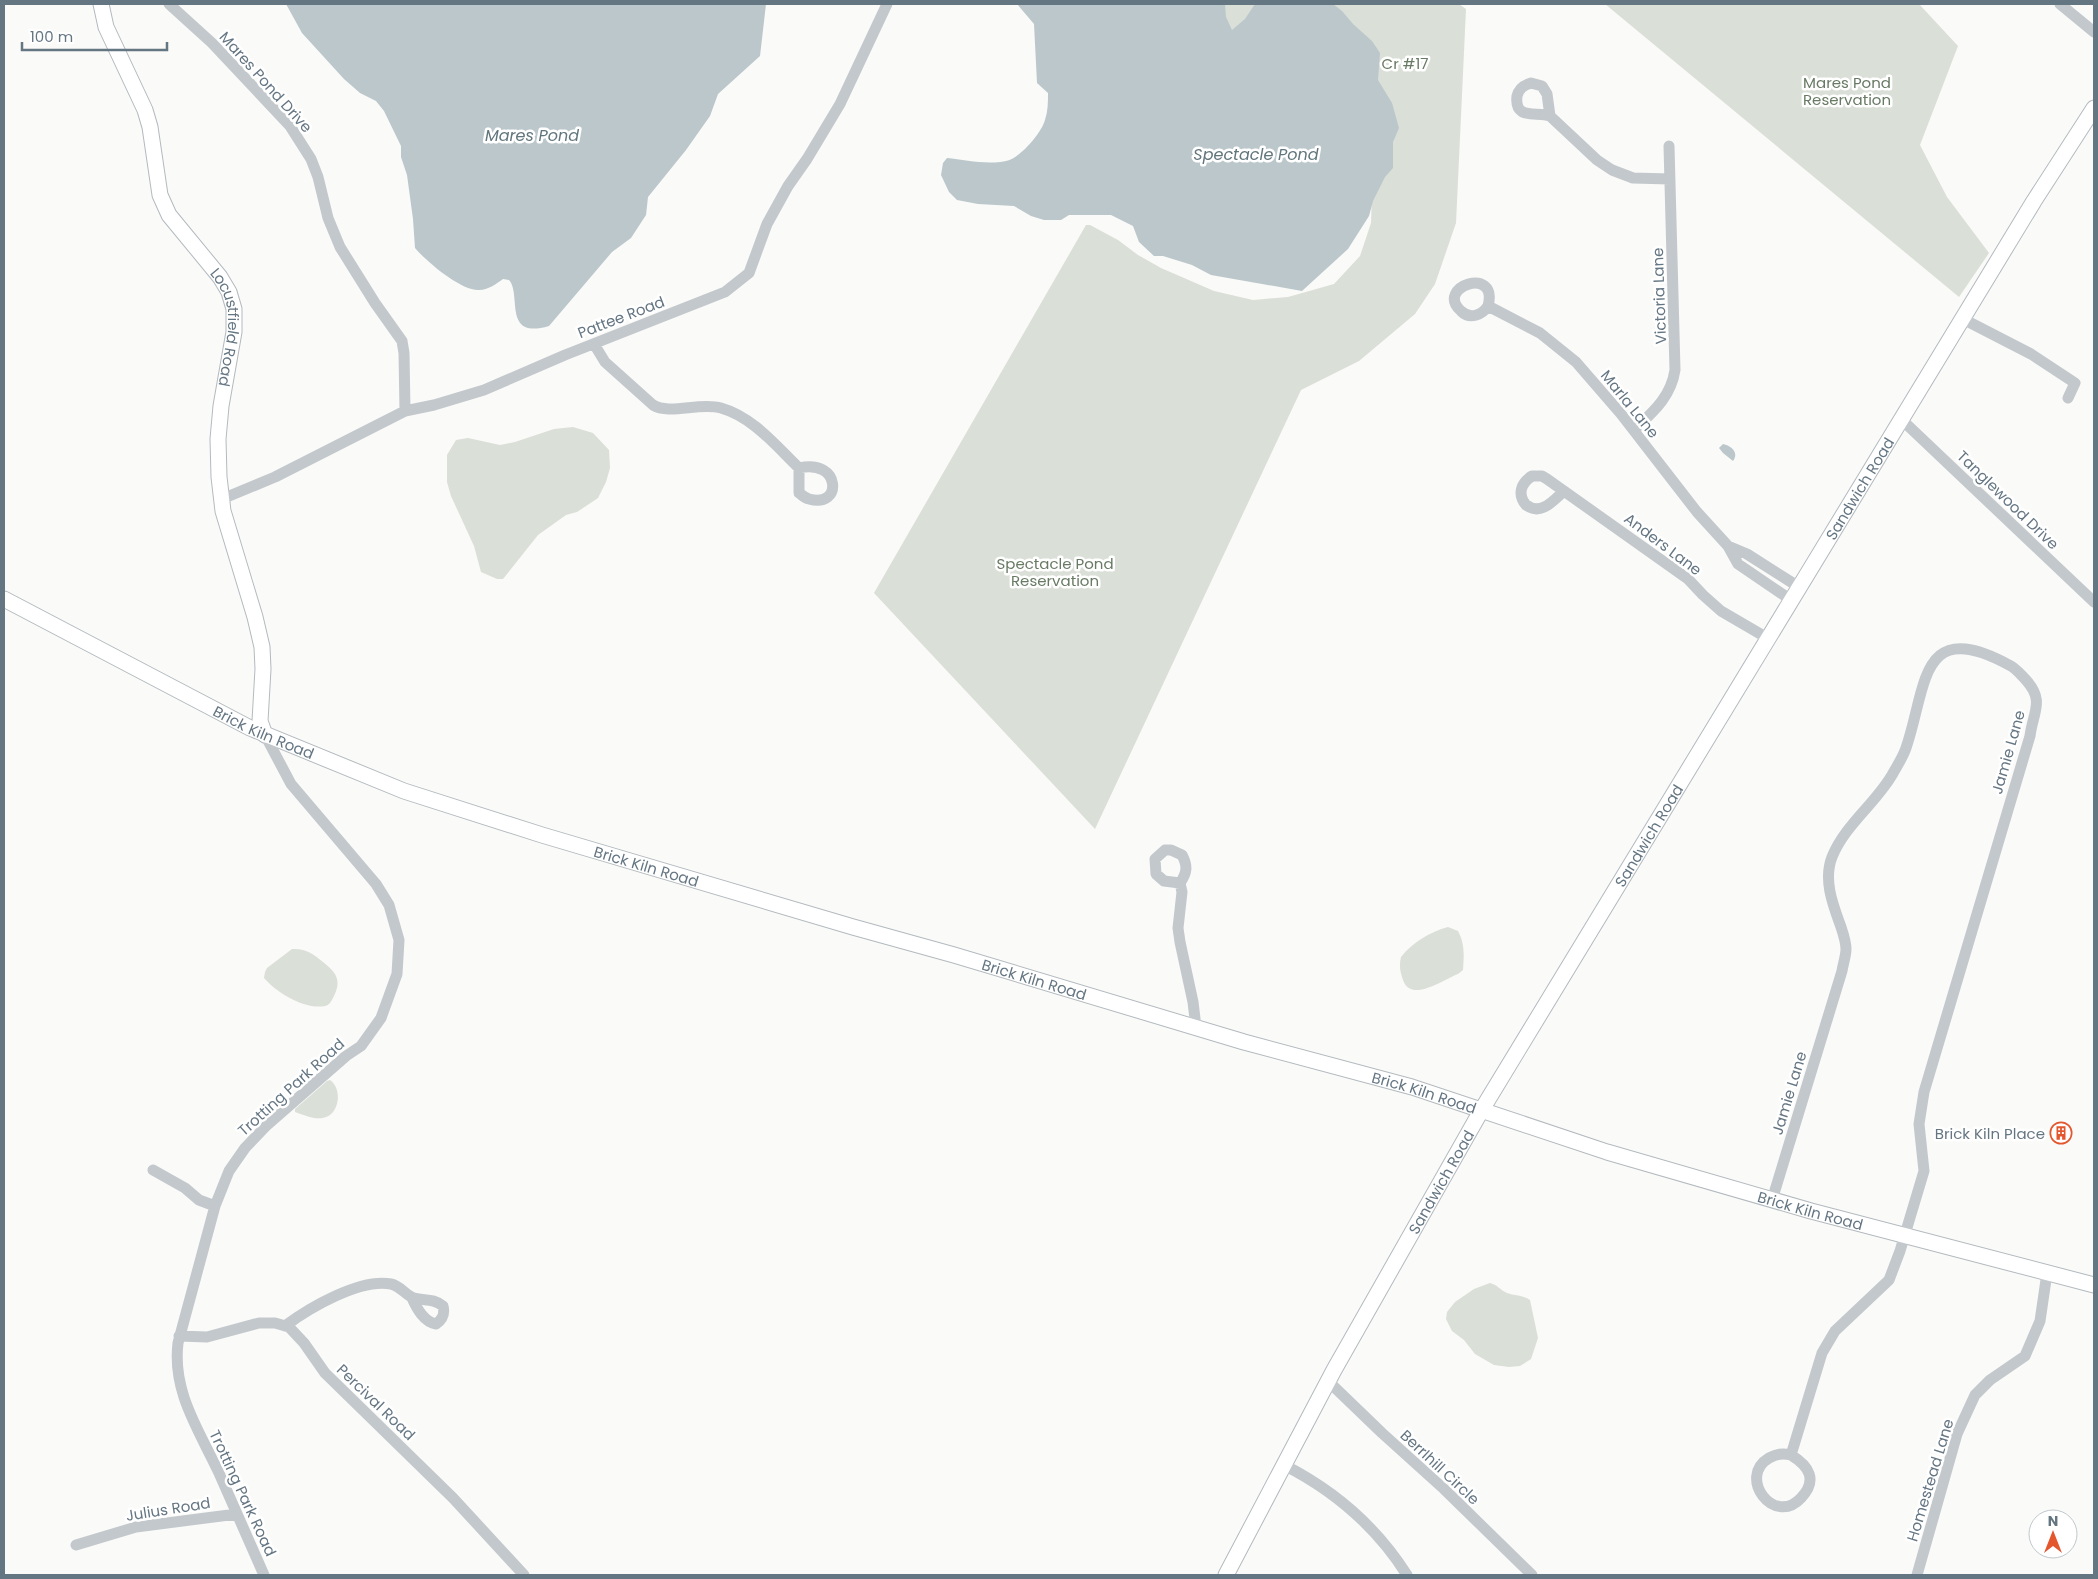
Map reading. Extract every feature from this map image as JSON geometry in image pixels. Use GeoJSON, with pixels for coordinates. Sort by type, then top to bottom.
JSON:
{"type":"FeatureCollection","features":[{"type":"Feature","properties":{"kind":"main road","name":"Locustfield Road"},"geometry":{"type":"LineString","coordinates":[[101,4],[106,27],[145,110],[156,159],[159,188],[169,215],[220,277],[229,292],[234,309],[234,332],[221,406],[218,439],[219,477],[223,511],[255,617],[262,648],[263,669],[260,721],[265,735]]}},
{"type":"Feature","properties":{"kind":"main road","name":"Sandwich Road"},"geometry":{"type":"LineString","coordinates":[[1226,1575],[1328,1381],[1481,1111],[2058,162],[2094,108]]}},
{"type":"Feature","properties":{"kind":"main road","name":"Brick Kiln Road"},"geometry":{"type":"LineString","coordinates":[[4,599],[265,735],[404,791],[525,829],[1196,1027],[1412,1087],[1608,1152],[1772,1200],[2094,1285]]}},
{"type":"Feature","properties":{"kind":"street","name":"Mares Pond Drive"},"geometry":{"type":"LineString","coordinates":[[169,4],[212,43],[252,85],[290,126],[306,151],[318,177],[328,218],[340,247],[374,303],[402,341],[405,411]]}},
{"type":"Feature","properties":{"kind":"street","name":"Pattee Road"},"geometry":{"type":"LineString","coordinates":[[222,499],[275,477],[405,411],[484,390],[725,292],[749,273],[768,224],[788,186],[807,159],[840,104],[887,4]]}},
{"type":"Feature","properties":{"kind":"street"},"geometry":{"type":"LineString","coordinates":[[2060,4],[2094,32]]}},
{"type":"Feature","properties":{"kind":"street"},"geometry":{"type":"LineString","coordinates":[[1550,116],[1596,160],[1612,170],[1633,178],[1670,179]]}},
{"type":"Feature","properties":{"kind":"street","name":"Victoria Lane"},"geometry":{"type":"LineString","coordinates":[[1634,430],[1660,405],[1674,381],[1675,350],[1669,146]]}},
{"type":"Feature","properties":{"kind":"street","name":"Marla Lane"},"geometry":{"type":"LineString","coordinates":[[1488,306],[1540,332],[1558,347],[1599,388],[1634,430],[1697,512],[1728,546],[1738,564],[1791,600]]}},
{"type":"Feature","properties":{"kind":"street"},"geometry":{"type":"LineString","coordinates":[[1963,319],[2080,380],[2068,398]]}},
{"type":"Feature","properties":{"kind":"street"},"geometry":{"type":"LineString","coordinates":[[594,344],[605,362],[653,405],[664,409],[697,406],[720,408],[744,418],[799,468]]}},
{"type":"Feature","properties":{"kind":"street","name":"Tanglewood Drive"},"geometry":{"type":"LineString","coordinates":[[1901,419],[2094,602]]}},
{"type":"Feature","properties":{"kind":"street","name":"Anders Lane"},"geometry":{"type":"LineString","coordinates":[[1564,491],[1688,579],[1721,610],[1768,639]]}},
{"type":"Feature","properties":{"kind":"street","name":"Marla Lane"},"geometry":{"type":"LineString","coordinates":[[1728,546],[1747,554],[1799,587]]}},
{"type":"Feature","properties":{"kind":"street","name":"Jamie Lane"},"geometry":{"type":"LineString","coordinates":[[1772,1200],[1842,971],[1846,948],[1828,881],[1832,858],[1847,831],[1891,777],[1906,749],[1920,690],[1928,669],[1949,650],[1959,648],[1975,649],[2013,666],[2034,688],[2037,702],[2030,736],[1924,1092],[1919,1124],[1924,1170],[1905,1236],[1888,1280],[1835,1330],[1822,1353],[1791,1454]]}},
{"type":"Feature","properties":{"kind":"street","name":"Trotting Park Road"},"geometry":{"type":"LineString","coordinates":[[264,1575],[188,1411],[179,1385],[176,1360],[179,1336],[215,1206],[229,1171],[245,1148],[267,1125],[346,1056],[361,1046],[381,1018],[397,974],[399,940],[389,904],[376,884],[292,784],[265,735]]}},
{"type":"Feature","properties":{"kind":"street"},"geometry":{"type":"LineString","coordinates":[[1180,883],[1182,892],[1178,928],[1193,1002],[1196,1027]]}},
{"type":"Feature","properties":{"kind":"street"},"geometry":{"type":"LineString","coordinates":[[153,1170],[185,1188],[199,1200],[215,1206]]}},
{"type":"Feature","properties":{"kind":"street","name":"Homestead Lane"},"geometry":{"type":"LineString","coordinates":[[1917,1575],[1956,1434],[1975,1395],[1990,1380],[2025,1356],[2040,1321],[2048,1273]]}},
{"type":"Feature","properties":{"kind":"street"},"geometry":{"type":"LineString","coordinates":[[179,1336],[207,1337],[260,1323],[275,1323],[285,1326],[320,1303],[343,1293],[372,1285],[393,1284],[412,1298]]}},
{"type":"Feature","properties":{"kind":"street","name":"Percival Road"},"geometry":{"type":"LineString","coordinates":[[285,1326],[289,1327],[304,1343],[325,1373],[453,1498],[524,1575]]}},
{"type":"Feature","properties":{"kind":"street","name":"BerrIhill Circle"},"geometry":{"type":"LineString","coordinates":[[1328,1381],[1444,1489],[1532,1575]]}},
{"type":"Feature","properties":{"kind":"street"},"geometry":{"type":"LineString","coordinates":[[1776,1454],[1791,1454],[1808,1468],[1810,1482],[1807,1491],[1799,1500],[1786,1506],[1774,1506],[1765,1500],[1760,1491],[1757,1483],[1758,1470],[1764,1461],[1776,1454]]}},
{"type":"Feature","properties":{"kind":"street"},"geometry":{"type":"LineString","coordinates":[[1284,1465],[1312,1479],[1353,1510],[1395,1557],[1407,1575]]}},
{"type":"Feature","properties":{"kind":"street","name":"Julius Road"},"geometry":{"type":"LineString","coordinates":[[76,1545],[136,1527],[237,1514]]}},
{"type":"Feature","properties":{"kind":"green space","name":"Spectacle Pond Reservation"},"geometry":{"type":"Polygon","coordinates":[[[1198,4],[1459,4],[1466,9],[1456,223],[1435,284],[1415,314],[1359,361],[1301,390],[1095,829],[874,593],[1086,225],[1090,225],[1118,240],[1138,255],[1161,268],[1214,291],[1253,300],[1288,297],[1334,284],[1360,256],[1371,223],[1373,162],[1225,47],[1198,4]]]}},
{"type":"Feature","properties":{"kind":"green space","name":"Mares Pond Reservation"},"geometry":{"type":"Polygon","coordinates":[[[1605,4],[1919,4],[1958,46],[1920,145],[1947,197],[1989,253],[1959,297],[1605,4]]]}},
{"type":"Feature","properties":{"kind":"green space"},"geometry":{"type":"Polygon","coordinates":[[[573,427],[593,433],[609,450],[610,468],[598,498],[577,512],[566,515],[538,535],[503,579],[497,579],[481,572],[474,546],[451,496],[447,482],[447,455],[456,440],[468,438],[500,445],[554,429],[573,427]]]}},
{"type":"Feature","properties":{"kind":"green space"},"geometry":{"type":"Polygon","coordinates":[[[1448,927],[1458,931],[1462,941],[1464,950],[1463,970],[1428,988],[1413,990],[1407,987],[1401,971],[1401,957],[1422,938],[1448,927]]]}},
{"type":"Feature","properties":{"kind":"green space"},"geometry":{"type":"Polygon","coordinates":[[[292,949],[301,949],[313,954],[335,974],[337,978],[336,992],[328,1005],[317,1007],[300,1003],[284,995],[264,978],[267,968],[292,949]]]}},
{"type":"Feature","properties":{"kind":"green space"},"geometry":{"type":"Polygon","coordinates":[[[330,1080],[338,1094],[337,1105],[331,1114],[319,1118],[295,1112],[295,1109],[330,1080]]]}},
{"type":"Feature","properties":{"kind":"green space"},"geometry":{"type":"Polygon","coordinates":[[[1490,1283],[1507,1293],[1530,1300],[1538,1338],[1531,1359],[1520,1366],[1494,1365],[1475,1354],[1464,1340],[1452,1331],[1446,1319],[1447,1312],[1455,1302],[1474,1289],[1490,1283]]]}},
{"type":"Feature","properties":{"kind":"water","name":"Mares Pond"},"geometry":{"type":"Polygon","coordinates":[[[286,4],[766,4],[760,56],[718,94],[710,116],[686,150],[648,197],[646,215],[631,238],[612,252],[549,326],[534,329],[525,327],[519,321],[516,314],[513,287],[509,280],[503,279],[486,289],[479,290],[463,286],[444,274],[415,248],[407,175],[401,157],[401,146],[384,111],[376,101],[360,93],[344,79],[302,33],[286,4]]]}},
{"type":"Feature","properties":{"kind":"water","name":"Spectacle Pond"},"geometry":{"type":"Polygon","coordinates":[[[1017,4],[1225,4],[1226,17],[1232,30],[1245,19],[1255,4],[1333,4],[1372,41],[1380,53],[1378,80],[1392,103],[1399,128],[1393,142],[1393,168],[1385,177],[1373,201],[1369,216],[1348,249],[1302,291],[1211,275],[1192,265],[1163,256],[1154,256],[1139,242],[1133,226],[1111,215],[1069,215],[1061,220],[1044,220],[1031,216],[1014,206],[978,204],[957,200],[949,192],[941,175],[943,163],[947,158],[976,162],[1012,159],[1029,145],[1043,126],[1045,120],[1048,93],[1037,83],[1034,24],[1017,4]]]}},
{"type":"Feature","properties":{"kind":"water"},"geometry":{"type":"Polygon","coordinates":[[[1723,444],[1734,450],[1735,458],[1733,461],[1719,448],[1723,444]]]}},
{"type":"Feature","properties":{"kind":"place","name":"Brick Kiln Place"},"geometry":{"type":"Point","coordinates":[2061,1133]}},
{"type":"Feature","properties":{"kind":"park label","name":"Cr #17"},"geometry":{"type":"Point","coordinates":[1405,63]}}]}
